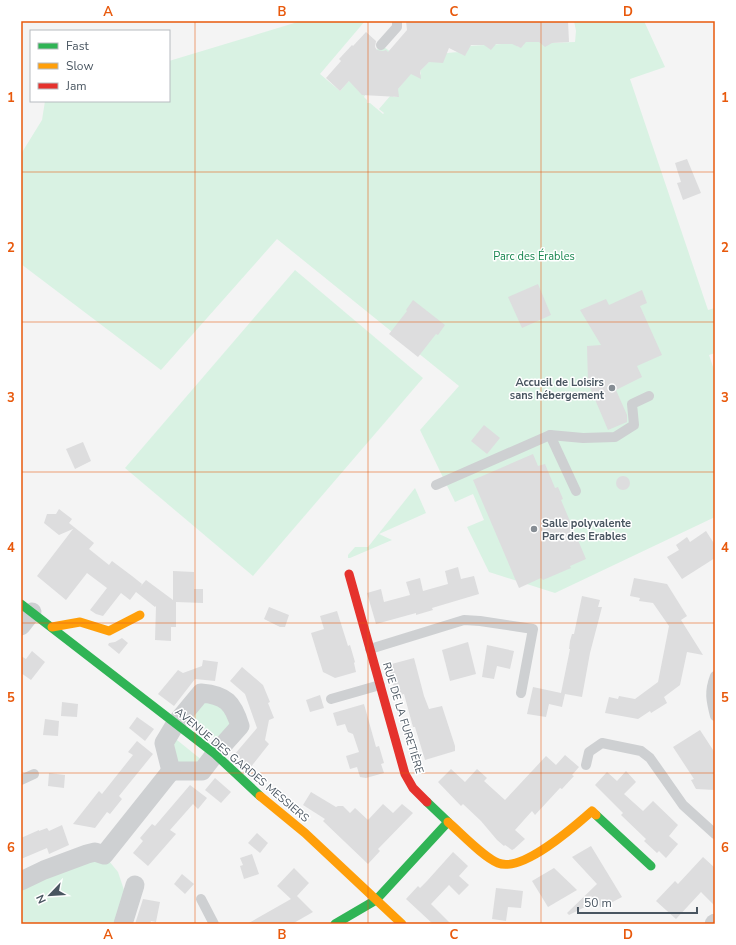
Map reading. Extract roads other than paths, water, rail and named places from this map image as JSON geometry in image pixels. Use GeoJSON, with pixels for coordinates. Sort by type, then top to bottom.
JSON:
{"type":"FeatureCollection","features":[{"type":"Feature","properties":{"kind":"street","name":"RUE DE LA FURETIÈRE"},"geometry":{"type":"LineString","coordinates":[[349,574],[405,774],[413,788],[422,798],[496,863],[503,864],[517,862],[556,842],[592,811],[651,866]]}},
{"type":"Feature","properties":{"kind":"street","name":"AVENUE DES GARDES MESSIERS"},"geometry":{"type":"LineString","coordinates":[[25,614],[52,627],[215,754],[258,794],[305,833],[402,924]]}},
{"type":"Feature","properties":{"kind":"street"},"geometry":{"type":"LineString","coordinates":[[52,627],[80,622],[109,631],[140,615]]}},
{"type":"Feature","properties":{"kind":"street"},"geometry":{"type":"LineString","coordinates":[[201,693],[213,694],[226,700],[236,713],[240,726],[202,771],[171,771],[164,743],[176,723],[201,693]]}},
{"type":"Feature","properties":{"kind":"street"},"geometry":{"type":"LineString","coordinates":[[21,881],[44,870],[87,854],[95,852],[104,854],[171,771]]}},
{"type":"Feature","properties":{"kind":"street"},"geometry":{"type":"LineString","coordinates":[[335,924],[376,900],[448,822]]}},
{"type":"Feature","properties":{"kind":"street"},"geometry":{"type":"LineString","coordinates":[[123,924],[135,884]]}},
{"type":"Feature","properties":{"kind":"lane"},"geometry":{"type":"LineString","coordinates":[[380,45],[397,27],[397,21]]}},
{"type":"Feature","properties":{"kind":"lane"},"geometry":{"type":"LineString","coordinates":[[436,485],[550,436],[583,438],[615,437],[634,425],[632,404],[649,396]]}},
{"type":"Feature","properties":{"kind":"lane"},"geometry":{"type":"LineString","coordinates":[[550,436],[576,491]]}},
{"type":"Feature","properties":{"kind":"lane"},"geometry":{"type":"LineString","coordinates":[[370,648],[464,620],[533,629],[521,693]]}},
{"type":"Feature","properties":{"kind":"lane"},"geometry":{"type":"LineString","coordinates":[[715,676],[711,687],[710,700],[715,716]]}},
{"type":"Feature","properties":{"kind":"lane"},"geometry":{"type":"LineString","coordinates":[[332,699],[380,685]]}},
{"type":"Feature","properties":{"kind":"lane"},"geometry":{"type":"LineString","coordinates":[[586,765],[589,752],[602,743],[641,751],[650,758],[684,805],[715,834]]}},
{"type":"Feature","properties":{"kind":"lane"},"geometry":{"type":"LineString","coordinates":[[21,780],[34,774]]}},
{"type":"Feature","properties":{"kind":"lane"},"geometry":{"type":"LineString","coordinates":[[201,899],[214,924]]}},
{"type":"Feature","properties":{"kind":"place","name":"Accueil de Loisirs sans hébergement"},"geometry":{"type":"Point","coordinates":[612,388]}},
{"type":"Feature","properties":{"kind":"place","name":"Salle polyvalente Parc des Erables"},"geometry":{"type":"Point","coordinates":[534,529]}},
{"type":"Feature","properties":{"kind":"park label","name":"Parc des Érables"},"geometry":{"type":"Point","coordinates":[534,256]}}]}
